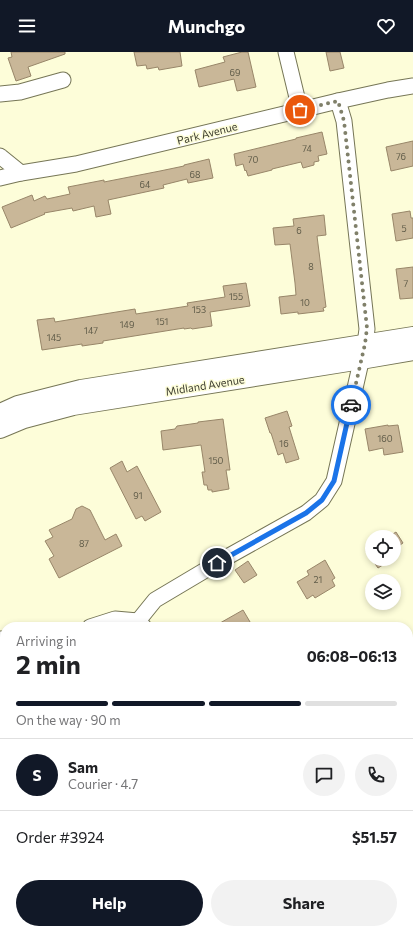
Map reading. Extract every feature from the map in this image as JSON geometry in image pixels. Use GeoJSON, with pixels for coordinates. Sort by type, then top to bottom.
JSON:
{"type":"FeatureCollection","features":[{"type":"Feature","properties":{"kind":"street"},"geometry":{"type":"LineString","coordinates":[[286,52],[300,110]]}},
{"type":"Feature","properties":{"kind":"street"},"geometry":{"type":"LineString","coordinates":[[0,94],[20,92],[63,80]]}},
{"type":"Feature","properties":{"kind":"street","name":"Park Avenue"},"geometry":{"type":"LineString","coordinates":[[0,178],[76,164],[338,101],[413,86]]}},
{"type":"Feature","properties":{"kind":"street"},"geometry":{"type":"LineString","coordinates":[[142,622],[155,600],[306,513],[322,500],[334,481],[367,328],[344,121],[338,101]]}},
{"type":"Feature","properties":{"kind":"street"},"geometry":{"type":"LineString","coordinates":[[0,156],[21,173]]}},
{"type":"Feature","properties":{"kind":"street","name":"Midland Avenue"},"geometry":{"type":"LineString","coordinates":[[0,429],[24,419],[73,406],[363,352],[413,336]]}},
{"type":"Feature","properties":{"kind":"street","name":"Midland Avenue"},"geometry":{"type":"LineString","coordinates":[[0,413],[18,405],[81,389],[363,352],[413,351]]}},
{"type":"Feature","properties":{"kind":"street"},"geometry":{"type":"LineString","coordinates":[[106,622],[115,619],[131,622]]}},
{"type":"Feature","properties":{"kind":"building"},"geometry":{"type":"Polygon","coordinates":[[[11,52],[65,52],[65,54],[28,67],[31,76],[16,81],[8,58],[12,57],[11,52]]]}},
{"type":"Feature","properties":{"kind":"building"},"geometry":{"type":"Polygon","coordinates":[[[134,52],[180,52],[182,66],[159,70],[158,67],[147,69],[146,65],[137,66],[134,52]]]}},
{"type":"Feature","properties":{"kind":"building"},"geometry":{"type":"Polygon","coordinates":[[[248,52],[256,87],[237,91],[234,79],[199,87],[195,70],[225,62],[223,57],[248,52]]]}},
{"type":"Feature","properties":{"kind":"building"},"geometry":{"type":"Polygon","coordinates":[[[326,52],[340,52],[344,68],[330,71],[326,52]]]}},
{"type":"Feature","properties":{"kind":"building"},"geometry":{"type":"Polygon","coordinates":[[[322,132],[327,154],[318,156],[319,161],[314,162],[314,165],[303,168],[301,162],[248,176],[243,164],[236,166],[234,154],[322,132]]]}},
{"type":"Feature","properties":{"kind":"building"},"geometry":{"type":"Polygon","coordinates":[[[413,141],[413,166],[391,171],[386,147],[413,141]]]}},
{"type":"Feature","properties":{"kind":"building"},"geometry":{"type":"Polygon","coordinates":[[[209,159],[213,178],[188,183],[187,179],[163,185],[164,188],[108,200],[111,214],[96,217],[94,206],[73,211],[72,208],[44,213],[45,214],[11,228],[2,207],[32,195],[34,201],[45,196],[47,199],[70,194],[68,187],[104,180],[104,182],[160,171],[209,159]]]}},
{"type":"Feature","properties":{"kind":"building"},"geometry":{"type":"Polygon","coordinates":[[[410,211],[411,218],[413,218],[413,238],[396,241],[392,214],[410,211]]]}},
{"type":"Feature","properties":{"kind":"building"},"geometry":{"type":"Polygon","coordinates":[[[324,215],[326,235],[317,236],[326,307],[323,308],[324,311],[281,314],[279,297],[296,295],[295,283],[290,244],[275,245],[273,228],[294,226],[293,219],[324,215]]]}},
{"type":"Feature","properties":{"kind":"building"},"geometry":{"type":"Polygon","coordinates":[[[413,267],[413,298],[400,299],[396,269],[413,267]]]}},
{"type":"Feature","properties":{"kind":"building"},"geometry":{"type":"Polygon","coordinates":[[[246,283],[250,306],[210,312],[212,326],[192,329],[184,328],[103,341],[103,343],[82,346],[82,344],[42,350],[37,320],[54,318],[55,322],[135,309],[136,314],[188,306],[187,303],[225,297],[223,286],[246,283]]]}},
{"type":"Feature","properties":{"kind":"building"},"geometry":{"type":"Polygon","coordinates":[[[287,411],[292,426],[289,427],[299,459],[286,463],[283,453],[278,455],[265,418],[287,411]]]}},
{"type":"Feature","properties":{"kind":"building"},"geometry":{"type":"Polygon","coordinates":[[[223,419],[230,470],[226,470],[229,489],[212,492],[212,490],[208,490],[207,485],[204,485],[202,472],[205,472],[201,445],[163,450],[161,431],[175,429],[177,426],[223,419]]]}},
{"type":"Feature","properties":{"kind":"building"},"geometry":{"type":"Polygon","coordinates":[[[388,425],[398,425],[403,452],[384,455],[383,448],[369,451],[365,429],[388,425]]]}},
{"type":"Feature","properties":{"kind":"building"},"geometry":{"type":"Polygon","coordinates":[[[122,461],[127,472],[137,466],[161,512],[145,521],[142,516],[136,519],[110,468],[122,461]]]}},
{"type":"Feature","properties":{"kind":"building"},"geometry":{"type":"Polygon","coordinates":[[[82,506],[90,510],[105,540],[116,534],[122,546],[59,578],[49,559],[54,556],[45,541],[53,537],[49,530],[72,519],[76,509],[82,506]]]}},
{"type":"Feature","properties":{"kind":"building"},"geometry":{"type":"Polygon","coordinates":[[[325,560],[335,578],[332,580],[335,586],[315,598],[313,595],[307,599],[297,582],[309,575],[307,571],[325,560]]]}},
{"type":"Feature","properties":{"kind":"building"},"geometry":{"type":"Polygon","coordinates":[[[248,561],[257,575],[244,583],[235,570],[248,561]]]}},
{"type":"Feature","properties":{"kind":"building"},"geometry":{"type":"Polygon","coordinates":[[[243,610],[250,622],[222,622],[243,610]]]}},
{"type":"Feature","properties":{"kind":"way so far"},"geometry":{"type":"LineString","coordinates":[[300,110],[338,101],[344,121],[367,328],[365,344],[351,405]]}},
{"type":"Feature","properties":{"kind":"route"},"geometry":{"type":"LineString","coordinates":[[217,563],[306,513],[322,500],[334,481],[351,405]]}}]}
